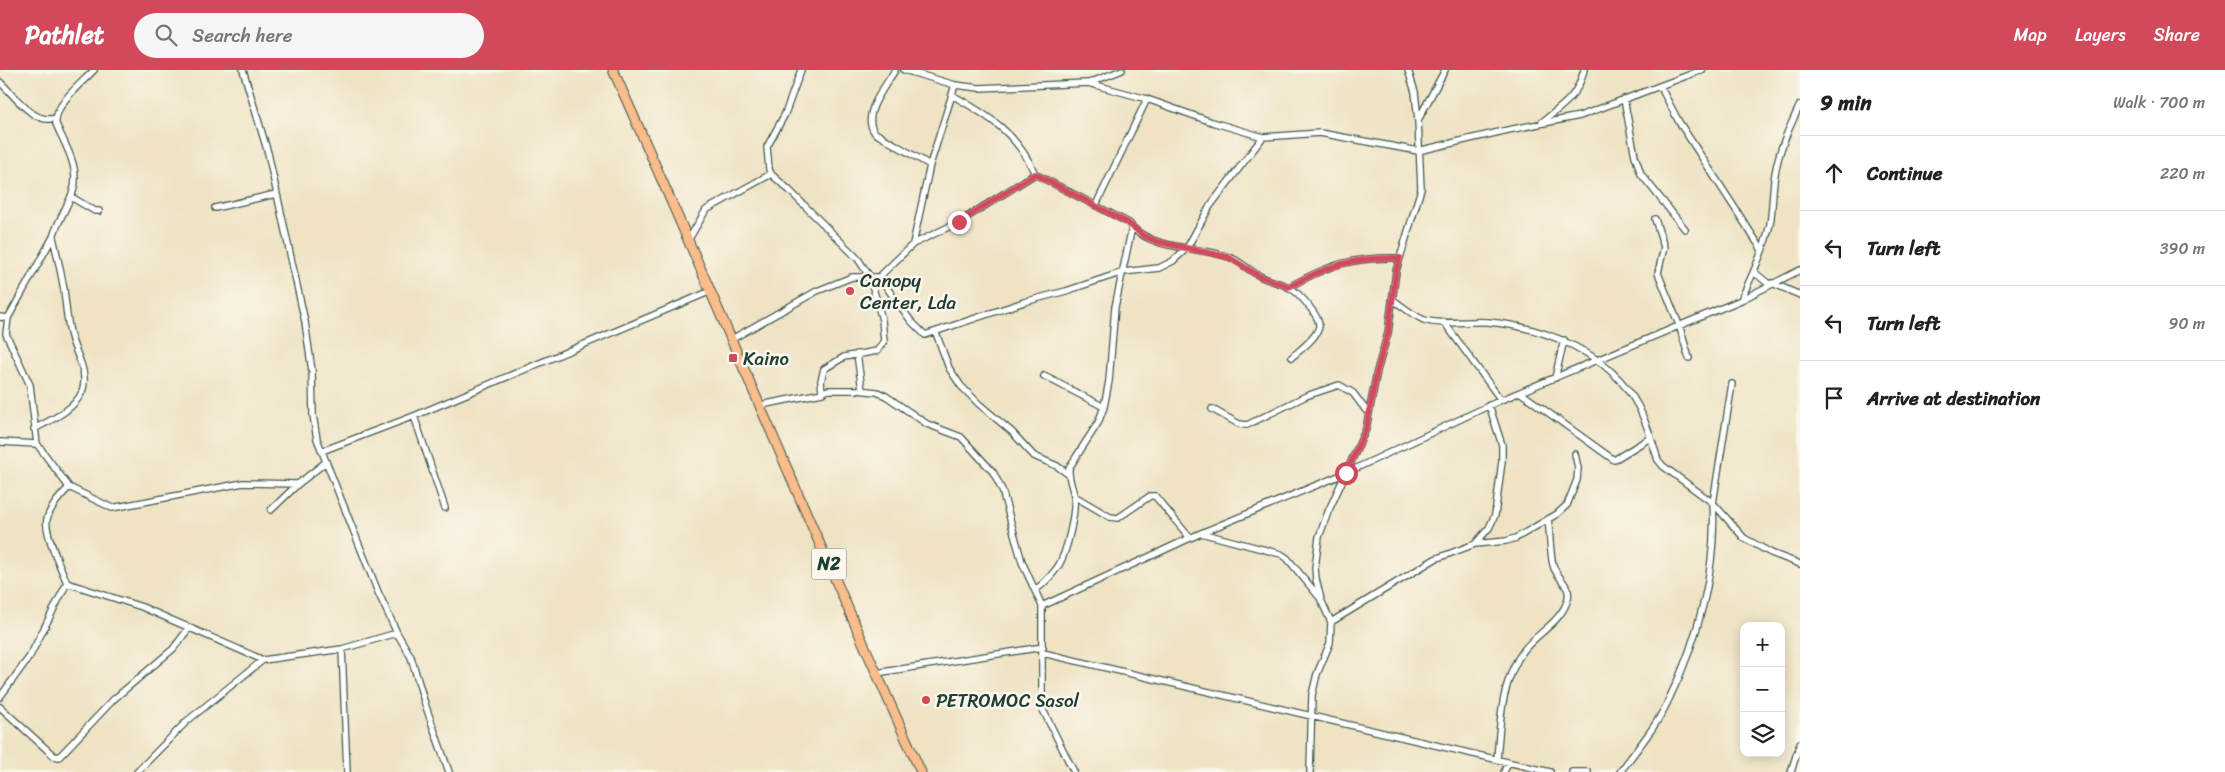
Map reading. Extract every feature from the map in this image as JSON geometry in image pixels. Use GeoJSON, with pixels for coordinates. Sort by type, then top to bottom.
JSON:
{"type":"FeatureCollection","features":[{"type":"Feature","properties":{"kind":"main road","name":"N2"},"geometry":{"type":"LineString","coordinates":[[614,70],[712,291],[876,673],[921,772]]}},
{"type":"Feature","properties":{"kind":"street"},"geometry":{"type":"LineString","coordinates":[[0,82],[26,108],[41,119],[48,120],[55,118],[64,103],[94,70]]}},
{"type":"Feature","properties":{"kind":"street"},"geometry":{"type":"LineString","coordinates":[[244,70],[268,153],[309,344],[313,415],[317,439],[378,592],[416,669],[425,704],[449,772]]}},
{"type":"Feature","properties":{"kind":"street"},"geometry":{"type":"LineString","coordinates":[[801,70],[785,114],[767,147],[767,160],[771,174],[852,253],[870,277],[882,320],[884,341],[877,351],[844,357],[824,369],[821,381],[822,393]]}},
{"type":"Feature","properties":{"kind":"street"},"geometry":{"type":"LineString","coordinates":[[895,70],[870,114],[872,129],[875,133],[930,165]]}},
{"type":"Feature","properties":{"kind":"street"},"geometry":{"type":"LineString","coordinates":[[904,70],[955,85],[979,88],[1088,83],[1122,70]]}},
{"type":"Feature","properties":{"kind":"street"},"geometry":{"type":"LineString","coordinates":[[1104,70],[1105,78]]}},
{"type":"Feature","properties":{"kind":"street"},"geometry":{"type":"LineString","coordinates":[[1310,772],[1312,695],[1317,674],[1330,643],[1331,622],[1321,600],[1315,568],[1320,537],[1366,429],[1388,333],[1400,258],[1421,189],[1415,92],[1408,70]]}},
{"type":"Feature","properties":{"kind":"street"},"geometry":{"type":"LineString","coordinates":[[1418,120],[1445,70]]}},
{"type":"Feature","properties":{"kind":"street"},"geometry":{"type":"LineString","coordinates":[[1541,124],[1575,94],[1580,85],[1584,70]]}},
{"type":"Feature","properties":{"kind":"street"},"geometry":{"type":"LineString","coordinates":[[1088,83],[1147,99],[1212,122],[1263,137],[1320,132],[1418,151],[1508,130],[1580,116],[1702,70]]}},
{"type":"Feature","properties":{"kind":"street"},"geometry":{"type":"LineString","coordinates":[[913,244],[930,165],[955,85]]}},
{"type":"Feature","properties":{"kind":"street"},"geometry":{"type":"LineString","coordinates":[[1660,86],[1680,122],[1762,250]]}},
{"type":"Feature","properties":{"kind":"street"},"geometry":{"type":"LineString","coordinates":[[952,95],[984,115],[1015,139],[1028,158],[1035,174],[1128,223],[1144,236],[1158,242],[1228,257],[1259,276],[1289,287],[1297,293],[1318,319],[1320,327],[1317,333],[1292,357]]}},
{"type":"Feature","properties":{"kind":"street"},"geometry":{"type":"LineString","coordinates":[[1096,205],[1147,99]]}},
{"type":"Feature","properties":{"kind":"street"},"geometry":{"type":"LineString","coordinates":[[1624,99],[1635,156],[1641,174],[1686,229]]}},
{"type":"Feature","properties":{"kind":"street"},"geometry":{"type":"LineString","coordinates":[[1741,300],[1762,250],[1774,202],[1778,156],[1784,137],[1800,105]]}},
{"type":"Feature","properties":{"kind":"street"},"geometry":{"type":"LineString","coordinates":[[55,118],[74,171],[74,185],[71,197],[57,223],[53,237],[8,318],[6,334],[28,377],[37,444],[69,487],[112,508],[243,483],[298,484]]}},
{"type":"Feature","properties":{"kind":"street"},"geometry":{"type":"LineString","coordinates":[[879,277],[925,335],[1123,272],[1160,268],[1173,261],[1187,248],[1210,206],[1263,137]]}},
{"type":"Feature","properties":{"kind":"street"},"geometry":{"type":"LineString","coordinates":[[689,239],[706,210],[771,174]]}},
{"type":"Feature","properties":{"kind":"street"},"geometry":{"type":"LineString","coordinates":[[732,339],[817,291],[852,277],[879,277],[913,244],[959,222],[1035,174]]}},
{"type":"Feature","properties":{"kind":"street"},"geometry":{"type":"LineString","coordinates":[[215,208],[276,194]]}},
{"type":"Feature","properties":{"kind":"street"},"geometry":{"type":"LineString","coordinates":[[71,197],[95,211],[99,211]]}},
{"type":"Feature","properties":{"kind":"street"},"geometry":{"type":"LineString","coordinates":[[1656,219],[1664,247],[1658,273],[1679,325],[1689,358]]}},
{"type":"Feature","properties":{"kind":"street"},"geometry":{"type":"LineString","coordinates":[[1035,590],[1045,583],[1063,558],[1071,528],[1074,496],[1068,474],[1073,460],[1098,423],[1104,407],[1109,381],[1115,307],[1123,272],[1128,236],[1132,227]]}},
{"type":"Feature","properties":{"kind":"street"},"geometry":{"type":"LineString","coordinates":[[34,429],[59,416],[70,407],[77,399],[84,384],[82,367],[71,338],[61,269],[53,237]]}},
{"type":"Feature","properties":{"kind":"street"},"geometry":{"type":"LineString","coordinates":[[1289,287],[1317,271],[1348,261],[1373,257],[1400,258]]}},
{"type":"Feature","properties":{"kind":"street"},"geometry":{"type":"LineString","coordinates":[[1042,606],[1201,533],[1346,473],[1501,400],[1597,362],[1679,325],[1741,300],[1800,270]]}},
{"type":"Feature","properties":{"kind":"street"},"geometry":{"type":"LineString","coordinates":[[1754,272],[1771,284],[1800,295]]}},
{"type":"Feature","properties":{"kind":"street"},"geometry":{"type":"LineString","coordinates":[[322,451],[414,416],[712,291]]}},
{"type":"Feature","properties":{"kind":"street"},"geometry":{"type":"LineString","coordinates":[[1392,299],[1426,320],[1510,324],[1564,340],[1610,372],[1627,390],[1638,406],[1663,466],[1713,503],[1735,529],[1749,541],[1771,553],[1800,564]]}},
{"type":"Feature","properties":{"kind":"street"},"geometry":{"type":"LineString","coordinates":[[0,317],[8,318]]}},
{"type":"Feature","properties":{"kind":"street"},"geometry":{"type":"LineString","coordinates":[[1444,322],[1501,400]]}},
{"type":"Feature","properties":{"kind":"street"},"geometry":{"type":"LineString","coordinates":[[936,333],[941,351],[961,386],[1012,432],[1034,456],[1057,466],[1068,474]]}},
{"type":"Feature","properties":{"kind":"street"},"geometry":{"type":"LineString","coordinates":[[1555,378],[1564,340]]}},
{"type":"Feature","properties":{"kind":"street"},"geometry":{"type":"LineString","coordinates":[[857,354],[862,390]]}},
{"type":"Feature","properties":{"kind":"street"},"geometry":{"type":"LineString","coordinates":[[1044,376],[1104,407]]}},
{"type":"Feature","properties":{"kind":"street"},"geometry":{"type":"LineString","coordinates":[[1620,772],[1651,731],[1669,700],[1688,653],[1710,571],[1714,523],[1713,503],[1732,384]]}},
{"type":"Feature","properties":{"kind":"street"},"geometry":{"type":"LineString","coordinates":[[1212,409],[1239,424],[1247,425],[1306,396],[1339,385],[1353,393],[1368,414]]}},
{"type":"Feature","properties":{"kind":"street"},"geometry":{"type":"LineString","coordinates":[[761,405],[822,393],[828,390],[862,390],[886,396],[927,424],[961,437],[973,448],[993,472],[1002,490],[1022,562],[1042,606],[1042,708],[1074,772]]}},
{"type":"Feature","properties":{"kind":"street"},"geometry":{"type":"LineString","coordinates":[[1521,393],[1614,460],[1650,438]]}},
{"type":"Feature","properties":{"kind":"street"},"geometry":{"type":"LineString","coordinates":[[1475,544],[1489,528],[1495,515],[1501,480],[1502,445],[1490,405]]}},
{"type":"Feature","properties":{"kind":"street"},"geometry":{"type":"LineString","coordinates":[[414,416],[445,508]]}},
{"type":"Feature","properties":{"kind":"street"},"geometry":{"type":"LineString","coordinates":[[0,442],[37,444]]}},
{"type":"Feature","properties":{"kind":"street"},"geometry":{"type":"LineString","coordinates":[[1331,622],[1435,559],[1475,544],[1511,539],[1548,519],[1567,505],[1577,480],[1578,468],[1575,454]]}},
{"type":"Feature","properties":{"kind":"street"},"geometry":{"type":"LineString","coordinates":[[272,510],[298,484],[326,462]]}},
{"type":"Feature","properties":{"kind":"street"},"geometry":{"type":"LineString","coordinates":[[0,696],[30,656],[67,583],[53,547],[46,521],[52,508],[69,487]]}},
{"type":"Feature","properties":{"kind":"street"},"geometry":{"type":"LineString","coordinates":[[1074,496],[1110,517],[1118,518],[1150,496],[1155,496],[1190,538]]}},
{"type":"Feature","properties":{"kind":"street"},"geometry":{"type":"LineString","coordinates":[[1497,760],[1502,707],[1515,665],[1523,651],[1564,609],[1568,597],[1565,585],[1553,566],[1548,519]]}},
{"type":"Feature","properties":{"kind":"street"},"geometry":{"type":"LineString","coordinates":[[1201,533],[1281,554],[1287,558],[1321,600]]}},
{"type":"Feature","properties":{"kind":"street"},"geometry":{"type":"LineString","coordinates":[[67,583],[129,602],[263,660]]}},
{"type":"Feature","properties":{"kind":"street"},"geometry":{"type":"LineString","coordinates":[[0,706],[54,756],[59,757],[114,699],[167,656],[188,628]]}},
{"type":"Feature","properties":{"kind":"street"},"geometry":{"type":"LineString","coordinates":[[137,772],[186,721],[263,660],[342,649],[397,633]]}},
{"type":"Feature","properties":{"kind":"street"},"geometry":{"type":"LineString","coordinates":[[342,649],[348,772]]}},
{"type":"Feature","properties":{"kind":"street"},"geometry":{"type":"LineString","coordinates":[[876,673],[1043,650],[1311,717],[1550,772]]}},
{"type":"Feature","properties":{"kind":"street"},"geometry":{"type":"LineString","coordinates":[[1791,772],[1800,743]]}},
{"type":"Feature","properties":{"kind":"street"},"geometry":{"type":"LineString","coordinates":[[1504,772],[1508,763]]}},
{"type":"Feature","properties":{"kind":"street"},"geometry":{"type":"LineString","coordinates":[[1572,772],[1588,772]]}},
{"type":"Feature","properties":{"kind":"place","name":"Canopy Center, Lda"},"geometry":{"type":"Point","coordinates":[850,291]}},
{"type":"Feature","properties":{"kind":"place","name":"Kaino"},"geometry":{"type":"Point","coordinates":[733,358]}},
{"type":"Feature","properties":{"kind":"place","name":"PETROMOC Sasol"},"geometry":{"type":"Point","coordinates":[926,700]}},
{"type":"Feature","properties":{"kind":"route"},"geometry":{"type":"LineString","coordinates":[[959,222],[1035,174],[1128,223],[1144,236],[1158,242],[1228,257],[1259,276],[1289,287],[1317,271],[1348,261],[1373,257],[1400,258],[1396,271],[1388,333],[1377,371],[1366,429],[1346,473]]}}]}
